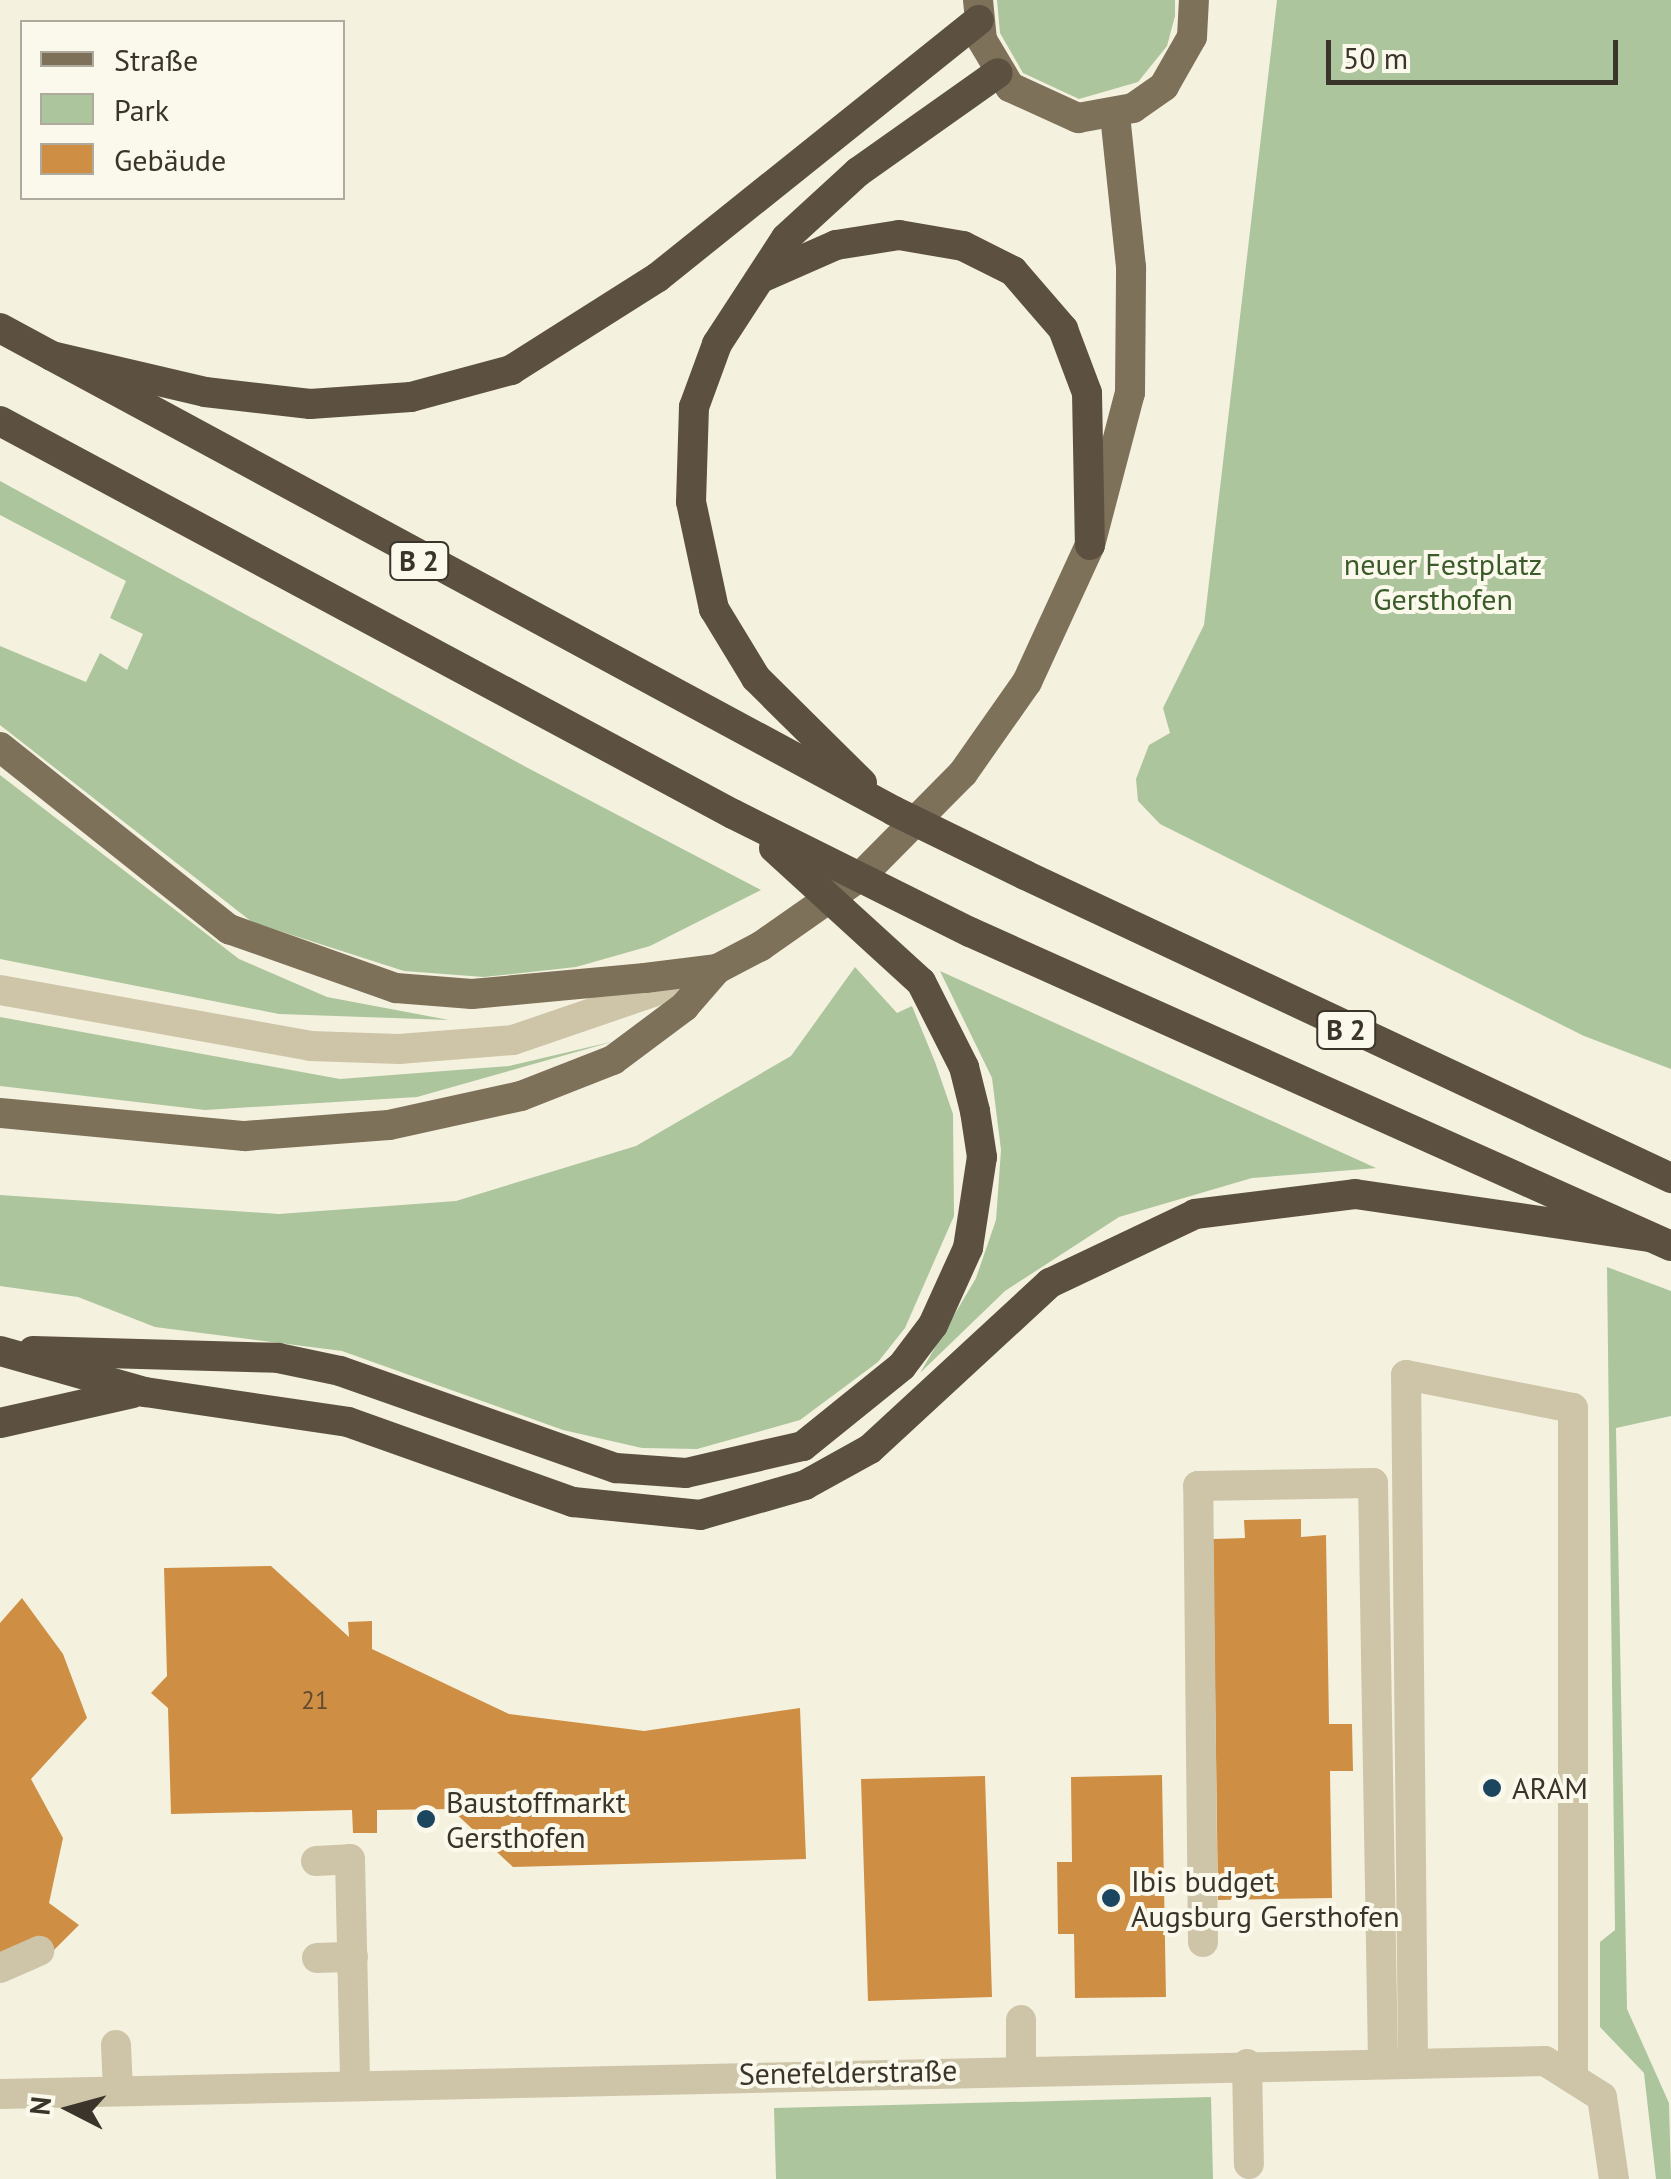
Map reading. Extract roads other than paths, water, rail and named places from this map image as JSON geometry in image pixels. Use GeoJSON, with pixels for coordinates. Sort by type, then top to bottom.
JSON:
{"type":"FeatureCollection","features":[{"type":"Feature","properties":{"kind":"highway"},"geometry":{"type":"LineString","coordinates":[[52,356],[205,392],[310,404],[411,397],[510,370],[658,277],[978,10]]}},
{"type":"Feature","properties":{"kind":"highway"},"geometry":{"type":"LineString","coordinates":[[801,749],[733,646],[694,532],[694,406],[716,344],[754,282],[820,201],[998,73]]}},
{"type":"Feature","properties":{"kind":"highway"},"geometry":{"type":"LineString","coordinates":[[754,282],[836,245],[899,235],[963,246],[1013,272],[1063,329],[1087,393],[1090,545]]}},
{"type":"Feature","properties":{"kind":"highway","name":"B 2"},"geometry":{"type":"LineString","coordinates":[[0,328],[801,749],[894,811],[1671,1178]]}},
{"type":"Feature","properties":{"kind":"highway","name":"B 2"},"geometry":{"type":"LineString","coordinates":[[0,421],[733,814],[970,932],[1660,1241]]}},
{"type":"Feature","properties":{"kind":"highway"},"geometry":{"type":"LineString","coordinates":[[3,1351],[136,1347],[278,1358],[340,1371],[616,1468],[686,1473],[803,1446],[902,1366],[933,1325],[968,1248],[982,1156],[964,1067],[921,982],[733,814]]}},
{"type":"Feature","properties":{"kind":"highway"},"geometry":{"type":"LineString","coordinates":[[3,1351],[145,1392],[315,1413],[573,1502],[700,1515],[805,1485],[870,1449],[1050,1284],[1195,1214],[1355,1194],[1660,1241]]}},
{"type":"Feature","properties":{"kind":"highway"},"geometry":{"type":"LineString","coordinates":[[0,1423],[145,1392]]}},
{"type":"Feature","properties":{"kind":"main road"},"geometry":{"type":"LineString","coordinates":[[978,10],[998,73],[1041,109],[1115,114],[1176,72],[1194,0]]}},
{"type":"Feature","properties":{"kind":"main road"},"geometry":{"type":"LineString","coordinates":[[0,1113],[245,1136],[389,1126],[522,1096],[613,1060],[717,969],[861,876],[962,774],[1027,682],[1090,545],[1130,392],[1130,266],[1115,114]]}},
{"type":"Feature","properties":{"kind":"main road"},"geometry":{"type":"LineString","coordinates":[[0,746],[167,888],[229,929],[314,966],[396,988],[472,994],[717,969]]}},
{"type":"Feature","properties":{"kind":"street"},"geometry":{"type":"LineString","coordinates":[[0,990],[310,1046],[399,1049],[513,1040],[717,969]]}},
{"type":"Feature","properties":{"kind":"street"},"geometry":{"type":"LineString","coordinates":[[1398,2062],[1406,1374],[1574,1408],[1573,2072],[1602,2097],[1614,2179]]}},
{"type":"Feature","properties":{"kind":"street"},"geometry":{"type":"LineString","coordinates":[[1202,1942],[1198,1486],[1373,1483],[1398,2062]]}},
{"type":"Feature","properties":{"kind":"street"},"geometry":{"type":"LineString","coordinates":[[316,1861],[350,1859],[355,2082]]}},
{"type":"Feature","properties":{"kind":"street"},"geometry":{"type":"LineString","coordinates":[[0,1968],[40,1950]]}},
{"type":"Feature","properties":{"kind":"street"},"geometry":{"type":"LineString","coordinates":[[317,1958],[353,1957]]}},
{"type":"Feature","properties":{"kind":"street"},"geometry":{"type":"LineString","coordinates":[[1020,2020],[1021,2068]]}},
{"type":"Feature","properties":{"kind":"street"},"geometry":{"type":"LineString","coordinates":[[116,2045],[118,2092]]}},
{"type":"Feature","properties":{"kind":"street","name":"Senefelderstraße"},"geometry":{"type":"LineString","coordinates":[[0,2094],[355,2082],[1247,2064],[1544,2061],[1573,2072]]}},
{"type":"Feature","properties":{"kind":"street"},"geometry":{"type":"LineString","coordinates":[[1247,2064],[1249,2164]]}},
{"type":"Feature","properties":{"kind":"place","name":"ARAM"},"geometry":{"type":"Point","coordinates":[1492,1788]}},
{"type":"Feature","properties":{"kind":"place","name":"Baustoffmarkt Gersthofen"},"geometry":{"type":"Point","coordinates":[426,1819]}},
{"type":"Feature","properties":{"kind":"place","name":"Ibis budget Augsburg Gersthofen"},"geometry":{"type":"Point","coordinates":[1111,1898]}},
{"type":"Feature","properties":{"kind":"park label","name":"neuer Festplatz Gersthofen"},"geometry":{"type":"Point","coordinates":[1443,581]}}]}
